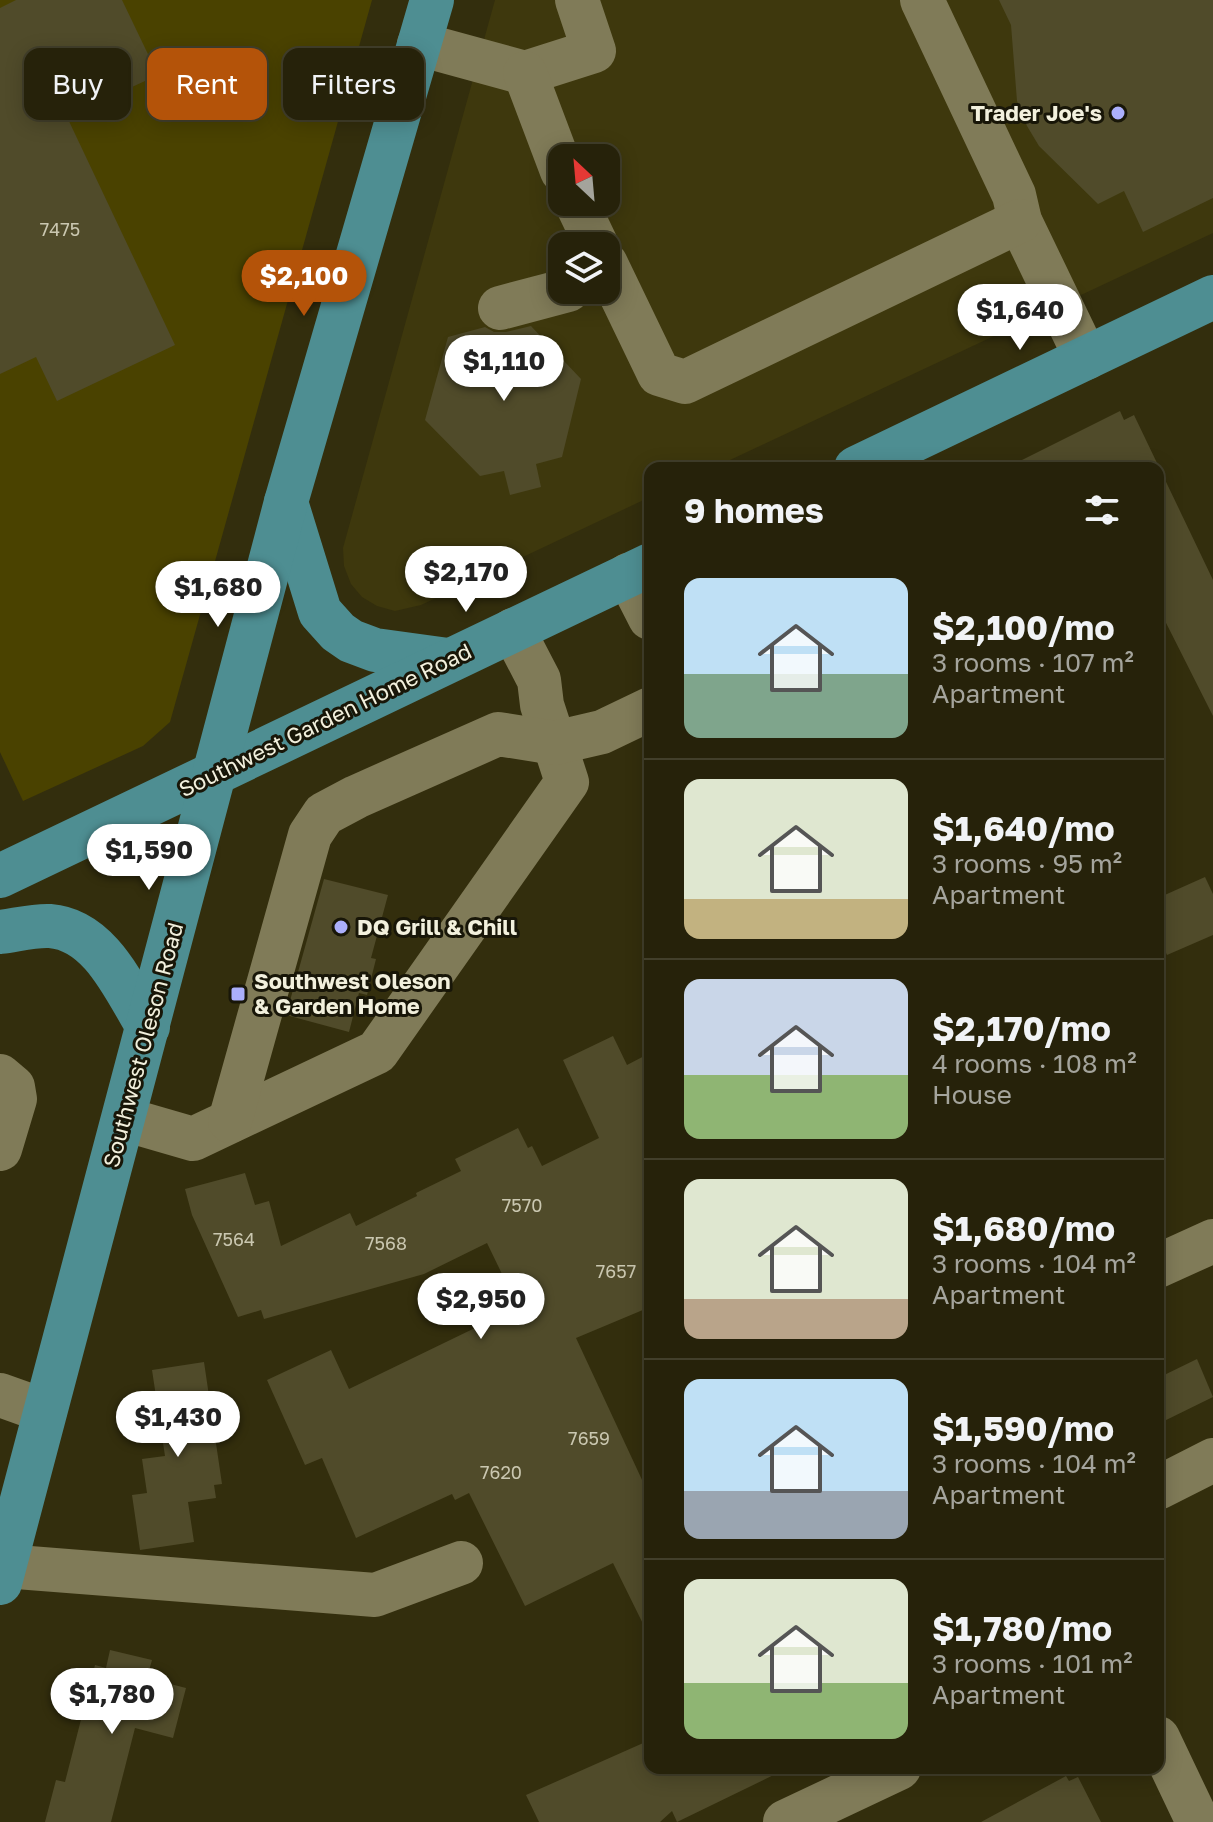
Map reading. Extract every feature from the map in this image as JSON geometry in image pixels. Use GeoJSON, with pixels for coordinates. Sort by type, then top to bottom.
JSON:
{"type":"FeatureCollection","features":[{"type":"Feature","properties":{"kind":"main road","name":"Southwest Oleson Road"},"geometry":{"type":"LineString","coordinates":[[2,1574],[286,502],[432,0]]}},
{"type":"Feature","properties":{"kind":"main road"},"geometry":{"type":"LineString","coordinates":[[869,462],[1213,297]]}},
{"type":"Feature","properties":{"kind":"main road"},"geometry":{"type":"LineString","coordinates":[[286,502],[320,612],[338,632],[351,641],[375,650],[448,660]]}},
{"type":"Feature","properties":{"kind":"main road","name":"Southwest Garden Home Road"},"geometry":{"type":"LineString","coordinates":[[0,876],[639,570]]}},
{"type":"Feature","properties":{"kind":"main road"},"geometry":{"type":"LineString","coordinates":[[0,932],[51,926],[91,943],[107,960],[148,1027]]}},
{"type":"Feature","properties":{"kind":"street"},"geometry":{"type":"LineString","coordinates":[[419,44],[525,73],[594,51],[577,0]]}},
{"type":"Feature","properties":{"kind":"street"},"geometry":{"type":"LineString","coordinates":[[922,0],[1014,195],[1020,221],[1086,358]]}},
{"type":"Feature","properties":{"kind":"street"},"geometry":{"type":"LineString","coordinates":[[525,73],[552,144]]}},
{"type":"Feature","properties":{"kind":"street"},"geometry":{"type":"LineString","coordinates":[[620,297],[659,374],[685,382],[1020,221]]}},
{"type":"Feature","properties":{"kind":"street"},"geometry":{"type":"LineString","coordinates":[[500,308],[548,295]]}},
{"type":"Feature","properties":{"kind":"street"},"geometry":{"type":"LineString","coordinates":[[639,570],[644,592]]}},
{"type":"Feature","properties":{"kind":"street"},"geometry":{"type":"LineString","coordinates":[[124,1119],[193,1139],[377,1052],[567,782],[542,705],[539,680],[513,630]]}},
{"type":"Feature","properties":{"kind":"street"},"geometry":{"type":"LineString","coordinates":[[230,1121],[310,835],[324,814],[498,734],[555,743],[602,732],[644,712]]}},
{"type":"Feature","properties":{"kind":"street"},"geometry":{"type":"LineString","coordinates":[[0,1076],[13,1087],[15,1099],[0,1149]]}},
{"type":"Feature","properties":{"kind":"street"},"geometry":{"type":"LineString","coordinates":[[1164,1263],[1213,1241]]}},
{"type":"Feature","properties":{"kind":"street"},"geometry":{"type":"LineString","coordinates":[[0,1395],[45,1411]]}},
{"type":"Feature","properties":{"kind":"street"},"geometry":{"type":"LineString","coordinates":[[1164,1485],[1213,1460]]}},
{"type":"Feature","properties":{"kind":"street"},"geometry":{"type":"LineString","coordinates":[[2,1574],[375,1595],[461,1563]]}},
{"type":"Feature","properties":{"kind":"street"},"geometry":{"type":"LineString","coordinates":[[1164,1751],[1198,1822]]}},
{"type":"Feature","properties":{"kind":"street"},"geometry":{"type":"LineString","coordinates":[[785,1822],[886,1774]]}},
{"type":"Feature","properties":{"kind":"shaded area"},"geometry":{"type":"Polygon","coordinates":[[[0,0],[372,0],[359,48],[283,48],[283,120],[338,120],[170,722],[143,746],[23,801],[0,752],[0,0]]]}},
{"type":"Feature","properties":{"kind":"shaded area"},"geometry":{"type":"Polygon","coordinates":[[[495,0],[1213,0],[1213,233],[726,462],[644,462],[644,500],[421,605],[395,611],[377,606],[362,597],[351,584],[344,566],[343,548],[495,0]]]}},
{"type":"Feature","properties":{"kind":"building"},"geometry":{"type":"Polygon","coordinates":[[[16,0],[122,0],[147,52],[147,80],[131,87],[131,48],[24,48],[24,120],[68,120],[175,345],[57,401],[36,357],[0,374],[0,8],[16,0]]]}},
{"type":"Feature","properties":{"kind":"building","name":"Trader Joe's"},"geometry":{"type":"Polygon","coordinates":[[[999,0],[1213,0],[1213,198],[1143,232],[1124,191],[1098,204],[1039,146],[1027,126],[1017,101],[1011,25],[999,0]]]}},
{"type":"Feature","properties":{"kind":"building"},"geometry":{"type":"Polygon","coordinates":[[[531,326],[581,379],[562,457],[536,464],[541,487],[510,495],[504,471],[480,476],[425,420],[448,337],[485,327],[494,332],[506,332],[531,326]]]}},
{"type":"Feature","properties":{"kind":"building"},"geometry":{"type":"Polygon","coordinates":[[[1120,411],[1124,420],[1134,415],[1157,462],[1018,462],[1120,411]]]}},
{"type":"Feature","properties":{"kind":"building"},"geometry":{"type":"Polygon","coordinates":[[[1164,478],[1213,580],[1213,716],[1164,619],[1164,478]]]}},
{"type":"Feature","properties":{"kind":"building"},"geometry":{"type":"Polygon","coordinates":[[[1205,877],[1213,894],[1213,935],[1167,955],[1164,949],[1164,895],[1205,877]]]}},
{"type":"Feature","properties":{"kind":"building","name":"DQ Grill & Chill"},"geometry":{"type":"Polygon","coordinates":[[[324,879],[388,895],[371,958],[376,959],[367,995],[359,993],[349,1032],[286,1015],[324,879]]]}},
{"type":"Feature","properties":{"kind":"building"},"geometry":{"type":"Polygon","coordinates":[[[613,1036],[627,1065],[644,1056],[644,1310],[576,1338],[644,1484],[644,1626],[613,1563],[525,1606],[469,1493],[455,1500],[452,1494],[356,1538],[322,1458],[305,1465],[267,1380],[331,1350],[349,1389],[518,1307],[487,1243],[424,1274],[264,1319],[261,1310],[238,1317],[192,1215],[185,1189],[245,1173],[255,1205],[269,1201],[281,1246],[350,1213],[356,1226],[417,1196],[416,1193],[461,1171],[455,1159],[518,1128],[542,1166],[599,1138],[563,1060],[613,1036]]]}},
{"type":"Feature","properties":{"kind":"building"},"geometry":{"type":"Polygon","coordinates":[[[1197,1359],[1213,1397],[1164,1421],[1164,1375],[1197,1359]]]}},
{"type":"Feature","properties":{"kind":"building"},"geometry":{"type":"Polygon","coordinates":[[[204,1362],[222,1484],[214,1485],[216,1498],[188,1502],[194,1542],[140,1550],[132,1495],[147,1493],[142,1459],[165,1456],[152,1370],[204,1362]]]}},
{"type":"Feature","properties":{"kind":"building"},"geometry":{"type":"Polygon","coordinates":[[[110,1650],[152,1660],[147,1678],[186,1688],[173,1738],[135,1728],[111,1822],[45,1822],[56,1780],[65,1782],[95,1665],[106,1668],[110,1650]]]}},
{"type":"Feature","properties":{"kind":"building"},"geometry":{"type":"Polygon","coordinates":[[[644,1743],[644,1774],[776,1774],[677,1822],[672,1811],[660,1822],[539,1822],[526,1795],[644,1743]]]}},
{"type":"Feature","properties":{"kind":"building"},"geometry":{"type":"Polygon","coordinates":[[[1066,1776],[1069,1781],[1078,1777],[1101,1822],[981,1822],[1066,1776]]]}},
{"type":"Feature","properties":{"kind":"place","name":"Trader Joe's"},"geometry":{"type":"Point","coordinates":[1118,113]}},
{"type":"Feature","properties":{"kind":"place","name":"DQ Grill & Chill"},"geometry":{"type":"Point","coordinates":[341,927]}},
{"type":"Feature","properties":{"kind":"place","name":"Southwest Oleson & Garden Home"},"geometry":{"type":"Point","coordinates":[238,994]}}]}
